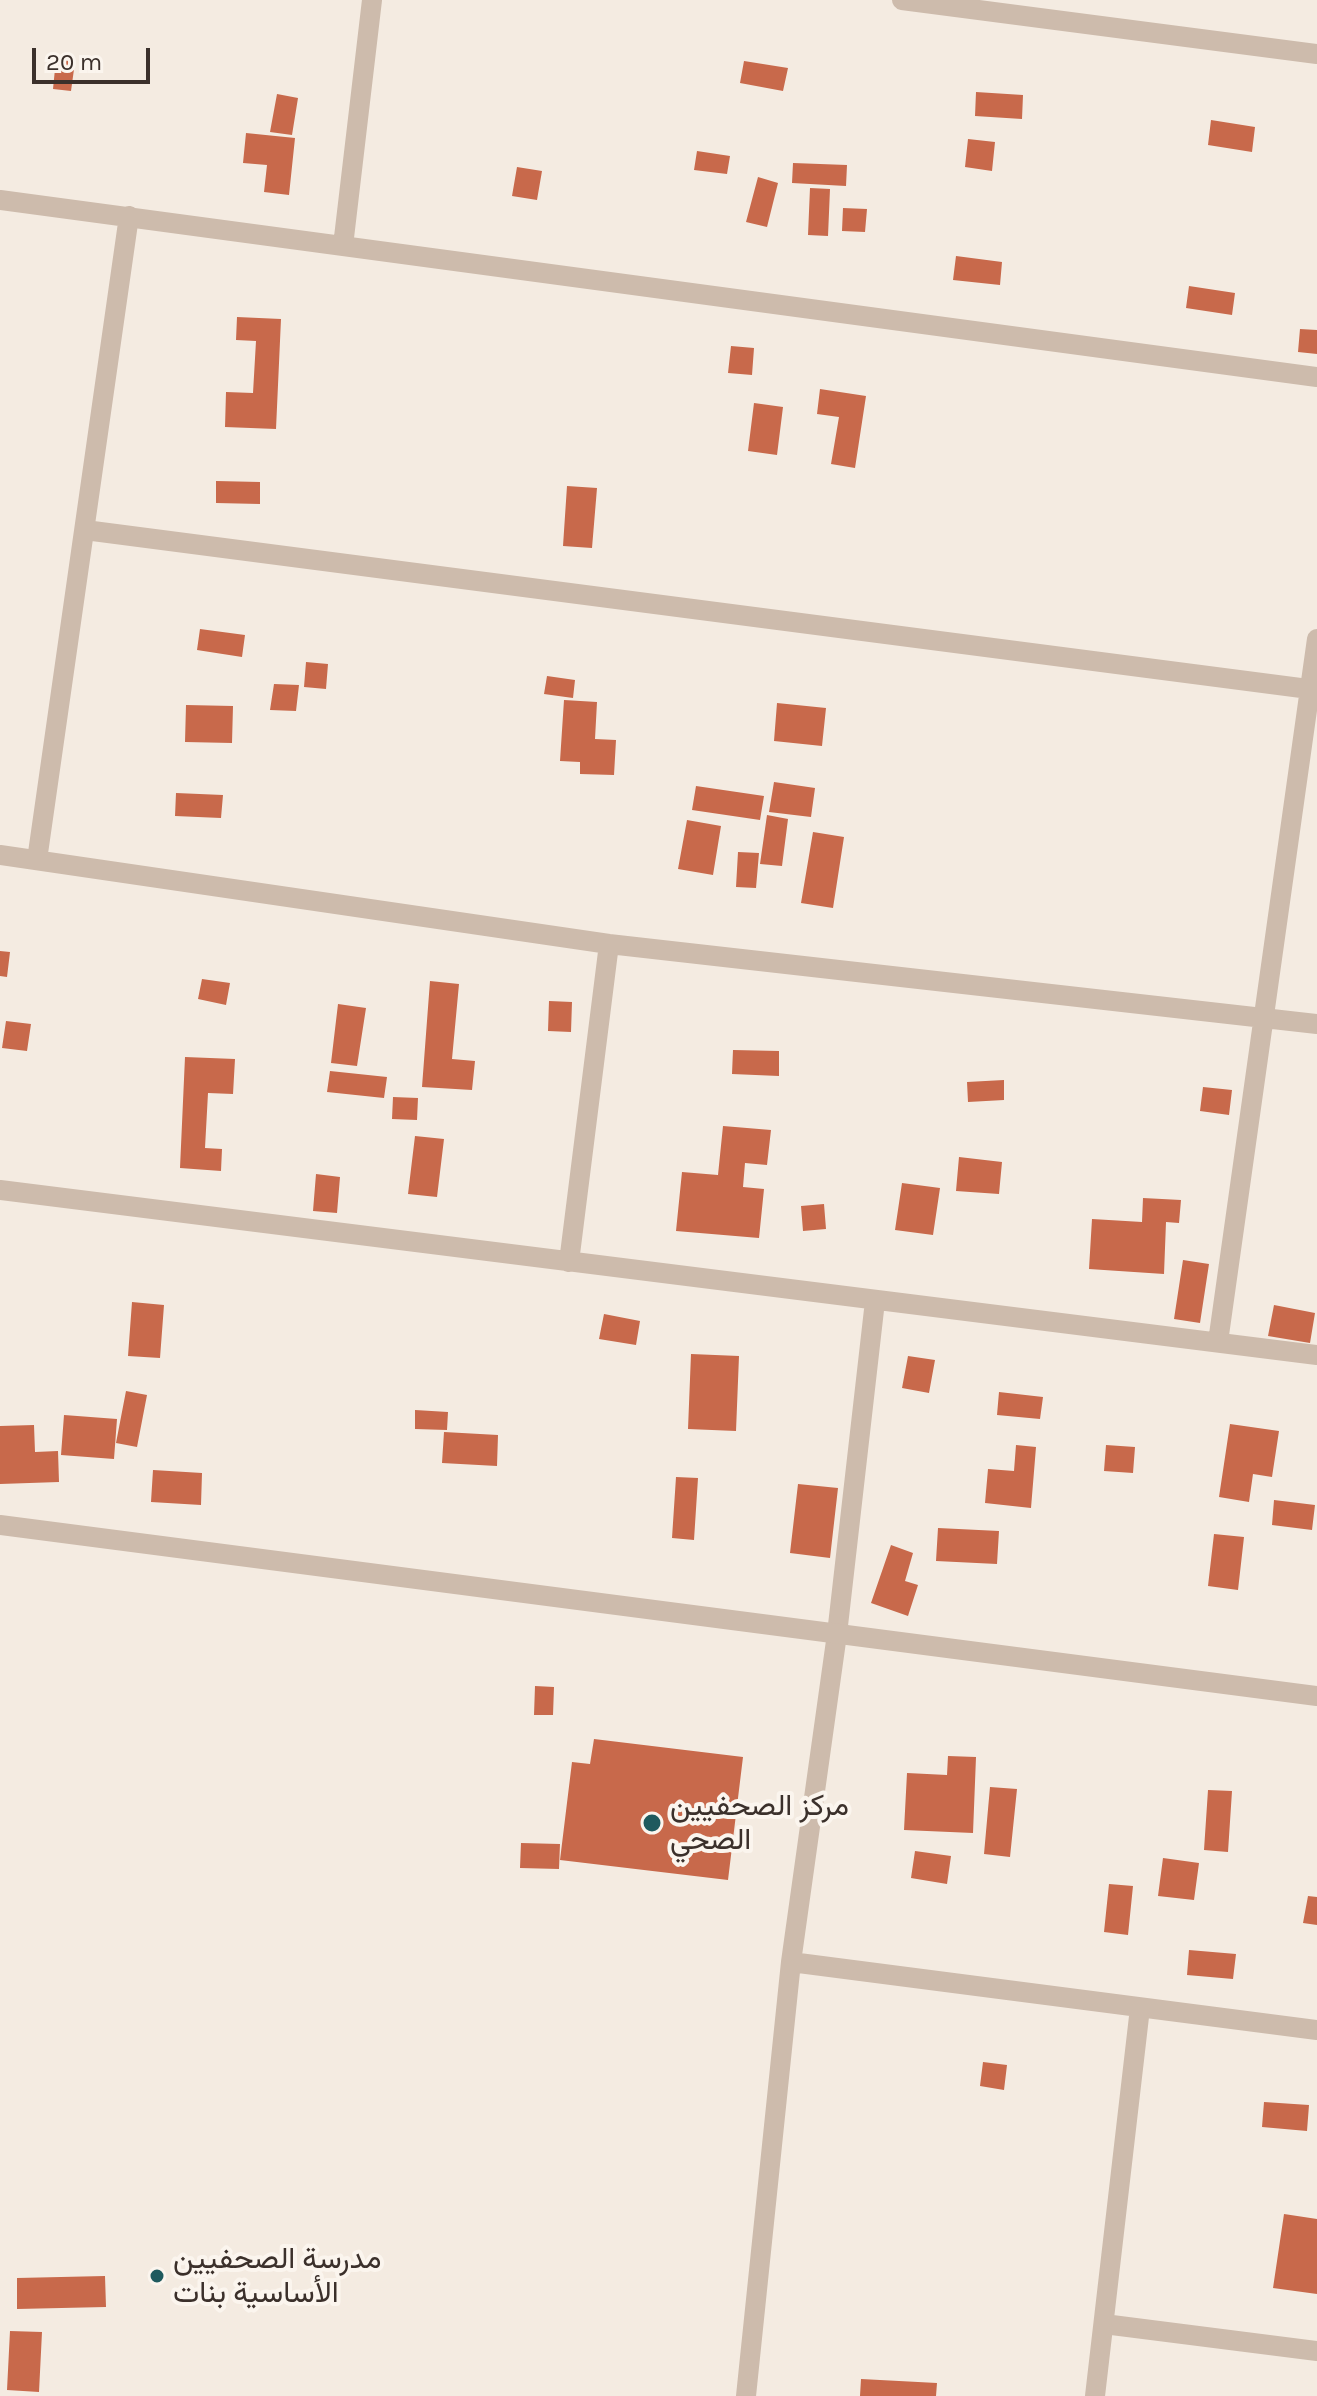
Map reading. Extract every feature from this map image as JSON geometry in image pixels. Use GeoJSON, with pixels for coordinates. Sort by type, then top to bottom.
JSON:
{"type":"FeatureCollection","features":[{"type":"Feature","properties":{"kind":"street"},"geometry":{"type":"LineString","coordinates":[[343,246],[372,0]]}},
{"type":"Feature","properties":{"kind":"street"},"geometry":{"type":"LineString","coordinates":[[902,0],[1040,8],[1317,54]]}},
{"type":"Feature","properties":{"kind":"street"},"geometry":{"type":"LineString","coordinates":[[0,200],[1317,377]]}},
{"type":"Feature","properties":{"kind":"street"},"geometry":{"type":"LineString","coordinates":[[37,860],[129,216]]}},
{"type":"Feature","properties":{"kind":"street"},"geometry":{"type":"LineString","coordinates":[[85,530],[1314,690]]}},
{"type":"Feature","properties":{"kind":"street"},"geometry":{"type":"LineString","coordinates":[[1218,1342],[1314,690],[1317,639]]}},
{"type":"Feature","properties":{"kind":"street"},"geometry":{"type":"LineString","coordinates":[[0,855],[609,944],[1317,1024]]}},
{"type":"Feature","properties":{"kind":"street"},"geometry":{"type":"LineString","coordinates":[[569,1262],[609,944]]}},
{"type":"Feature","properties":{"kind":"street"},"geometry":{"type":"LineString","coordinates":[[0,1190],[1317,1355]]}},
{"type":"Feature","properties":{"kind":"street"},"geometry":{"type":"LineString","coordinates":[[746,2396],[791,1962],[837,1634],[875,1301]]}},
{"type":"Feature","properties":{"kind":"street"},"geometry":{"type":"LineString","coordinates":[[0,1525],[1317,1696]]}},
{"type":"Feature","properties":{"kind":"street"},"geometry":{"type":"LineString","coordinates":[[791,1962],[1317,2030]]}},
{"type":"Feature","properties":{"kind":"street"},"geometry":{"type":"LineString","coordinates":[[1095,2396],[1140,2008]]}},
{"type":"Feature","properties":{"kind":"street"},"geometry":{"type":"LineString","coordinates":[[1104,2324],[1317,2351]]}},
{"type":"Feature","properties":{"kind":"building"},"geometry":{"type":"Polygon","coordinates":[[[56,59],[75,62],[71,91],[53,89],[56,59]]]}},
{"type":"Feature","properties":{"kind":"building"},"geometry":{"type":"Polygon","coordinates":[[[744,61],[788,68],[783,91],[740,83],[744,61]]]}},
{"type":"Feature","properties":{"kind":"building"},"geometry":{"type":"Polygon","coordinates":[[[976,92],[1023,95],[1022,119],[975,116],[976,92]]]}},
{"type":"Feature","properties":{"kind":"building"},"geometry":{"type":"Polygon","coordinates":[[[277,94],[298,98],[292,135],[270,132],[277,94]]]}},
{"type":"Feature","properties":{"kind":"building"},"geometry":{"type":"Polygon","coordinates":[[[1211,120],[1255,127],[1252,152],[1208,145],[1211,120]]]}},
{"type":"Feature","properties":{"kind":"building"},"geometry":{"type":"Polygon","coordinates":[[[246,133],[295,138],[289,195],[264,192],[267,165],[243,163],[246,133]]]}},
{"type":"Feature","properties":{"kind":"building"},"geometry":{"type":"Polygon","coordinates":[[[968,139],[995,142],[992,171],[965,167],[968,139]]]}},
{"type":"Feature","properties":{"kind":"building"},"geometry":{"type":"Polygon","coordinates":[[[697,151],[730,156],[727,174],[694,170],[697,151]]]}},
{"type":"Feature","properties":{"kind":"building"},"geometry":{"type":"Polygon","coordinates":[[[793,163],[847,165],[846,186],[792,183],[793,163]]]}},
{"type":"Feature","properties":{"kind":"building"},"geometry":{"type":"Polygon","coordinates":[[[517,167],[542,171],[537,200],[512,196],[517,167]]]}},
{"type":"Feature","properties":{"kind":"building"},"geometry":{"type":"Polygon","coordinates":[[[758,177],[778,183],[767,227],[746,222],[758,177]]]}},
{"type":"Feature","properties":{"kind":"building"},"geometry":{"type":"Polygon","coordinates":[[[810,188],[830,189],[828,236],[808,235],[810,188]]]}},
{"type":"Feature","properties":{"kind":"building"},"geometry":{"type":"Polygon","coordinates":[[[843,208],[867,209],[865,232],[842,231],[843,208]]]}},
{"type":"Feature","properties":{"kind":"building"},"geometry":{"type":"Polygon","coordinates":[[[956,256],[1002,262],[1000,285],[953,280],[956,256]]]}},
{"type":"Feature","properties":{"kind":"building"},"geometry":{"type":"Polygon","coordinates":[[[1189,286],[1235,293],[1232,315],[1186,308],[1189,286]]]}},
{"type":"Feature","properties":{"kind":"building"},"geometry":{"type":"Polygon","coordinates":[[[237,317],[281,319],[276,429],[225,427],[226,392],[253,393],[256,341],[236,340],[237,317]]]}},
{"type":"Feature","properties":{"kind":"building"},"geometry":{"type":"Polygon","coordinates":[[[1300,329],[1317,330],[1317,354],[1298,352],[1300,329]]]}},
{"type":"Feature","properties":{"kind":"building"},"geometry":{"type":"Polygon","coordinates":[[[731,346],[754,348],[752,375],[728,373],[731,346]]]}},
{"type":"Feature","properties":{"kind":"building"},"geometry":{"type":"Polygon","coordinates":[[[820,389],[866,396],[855,468],[831,464],[839,417],[817,414],[820,389]]]}},
{"type":"Feature","properties":{"kind":"building"},"geometry":{"type":"Polygon","coordinates":[[[754,403],[783,407],[777,455],[748,451],[754,403]]]}},
{"type":"Feature","properties":{"kind":"building"},"geometry":{"type":"Polygon","coordinates":[[[216,481],[260,482],[260,504],[216,503],[216,481]]]}},
{"type":"Feature","properties":{"kind":"building"},"geometry":{"type":"Polygon","coordinates":[[[567,486],[597,488],[592,548],[563,546],[567,486]]]}},
{"type":"Feature","properties":{"kind":"building"},"geometry":{"type":"Polygon","coordinates":[[[200,629],[245,635],[242,657],[197,650],[200,629]]]}},
{"type":"Feature","properties":{"kind":"building"},"geometry":{"type":"Polygon","coordinates":[[[306,662],[328,664],[326,689],[304,687],[306,662]]]}},
{"type":"Feature","properties":{"kind":"building"},"geometry":{"type":"Polygon","coordinates":[[[547,676],[575,680],[573,698],[544,694],[547,676]]]}},
{"type":"Feature","properties":{"kind":"building"},"geometry":{"type":"Polygon","coordinates":[[[274,684],[299,685],[296,711],[270,710],[274,684]]]}},
{"type":"Feature","properties":{"kind":"building"},"geometry":{"type":"Polygon","coordinates":[[[564,700],[597,702],[595,739],[616,740],[614,775],[580,774],[580,762],[560,761],[564,700]]]}},
{"type":"Feature","properties":{"kind":"building"},"geometry":{"type":"Polygon","coordinates":[[[777,703],[826,708],[822,746],[774,741],[777,703]]]}},
{"type":"Feature","properties":{"kind":"building"},"geometry":{"type":"Polygon","coordinates":[[[186,705],[233,706],[232,743],[185,742],[186,705]]]}},
{"type":"Feature","properties":{"kind":"building"},"geometry":{"type":"Polygon","coordinates":[[[774,782],[815,788],[811,817],[769,812],[774,782]]]}},
{"type":"Feature","properties":{"kind":"building"},"geometry":{"type":"Polygon","coordinates":[[[696,786],[764,796],[760,820],[692,810],[696,786]]]}},
{"type":"Feature","properties":{"kind":"building"},"geometry":{"type":"Polygon","coordinates":[[[176,793],[223,795],[221,818],[175,816],[176,793]]]}},
{"type":"Feature","properties":{"kind":"building"},"geometry":{"type":"Polygon","coordinates":[[[767,815],[788,819],[782,866],[760,864],[767,815]]]}},
{"type":"Feature","properties":{"kind":"building"},"geometry":{"type":"Polygon","coordinates":[[[687,820],[721,826],[713,875],[678,869],[687,820]]]}},
{"type":"Feature","properties":{"kind":"building"},"geometry":{"type":"Polygon","coordinates":[[[813,832],[844,837],[833,908],[801,903],[813,832]]]}},
{"type":"Feature","properties":{"kind":"building"},"geometry":{"type":"Polygon","coordinates":[[[738,852],[759,853],[756,888],[736,887],[738,852]]]}},
{"type":"Feature","properties":{"kind":"building"},"geometry":{"type":"Polygon","coordinates":[[[0,951],[10,952],[7,977],[0,976],[0,951]]]}},
{"type":"Feature","properties":{"kind":"building"},"geometry":{"type":"Polygon","coordinates":[[[202,979],[230,983],[226,1005],[198,999],[202,979]]]}},
{"type":"Feature","properties":{"kind":"building"},"geometry":{"type":"Polygon","coordinates":[[[430,981],[459,984],[452,1059],[475,1061],[472,1090],[422,1087],[430,981]]]}},
{"type":"Feature","properties":{"kind":"building"},"geometry":{"type":"Polygon","coordinates":[[[549,1001],[572,1002],[571,1032],[548,1031],[549,1001]]]}},
{"type":"Feature","properties":{"kind":"building"},"geometry":{"type":"Polygon","coordinates":[[[338,1004],[366,1008],[357,1066],[331,1063],[338,1004]]]}},
{"type":"Feature","properties":{"kind":"building"},"geometry":{"type":"Polygon","coordinates":[[[6,1021],[31,1024],[27,1051],[2,1048],[6,1021]]]}},
{"type":"Feature","properties":{"kind":"building"},"geometry":{"type":"Polygon","coordinates":[[[733,1050],[779,1051],[779,1076],[732,1074],[733,1050]]]}},
{"type":"Feature","properties":{"kind":"building"},"geometry":{"type":"Polygon","coordinates":[[[185,1057],[235,1059],[233,1094],[208,1093],[205,1148],[222,1149],[221,1171],[180,1168],[185,1057]]]}},
{"type":"Feature","properties":{"kind":"building"},"geometry":{"type":"Polygon","coordinates":[[[330,1071],[387,1077],[384,1098],[327,1092],[330,1071]]]}},
{"type":"Feature","properties":{"kind":"building"},"geometry":{"type":"Polygon","coordinates":[[[1004,1080],[1004,1100],[968,1102],[967,1082],[1004,1080]]]}},
{"type":"Feature","properties":{"kind":"building"},"geometry":{"type":"Polygon","coordinates":[[[1203,1087],[1232,1090],[1229,1115],[1200,1111],[1203,1087]]]}},
{"type":"Feature","properties":{"kind":"building"},"geometry":{"type":"Polygon","coordinates":[[[393,1097],[418,1098],[417,1120],[392,1119],[393,1097]]]}},
{"type":"Feature","properties":{"kind":"building"},"geometry":{"type":"Polygon","coordinates":[[[723,1126],[771,1130],[767,1165],[745,1163],[743,1187],[764,1189],[759,1238],[676,1231],[682,1172],[718,1175],[723,1126]]]}},
{"type":"Feature","properties":{"kind":"building"},"geometry":{"type":"Polygon","coordinates":[[[415,1136],[444,1139],[437,1197],[408,1194],[415,1136]]]}},
{"type":"Feature","properties":{"kind":"building"},"geometry":{"type":"Polygon","coordinates":[[[959,1157],[1002,1162],[999,1194],[956,1191],[959,1157]]]}},
{"type":"Feature","properties":{"kind":"building"},"geometry":{"type":"Polygon","coordinates":[[[316,1174],[340,1177],[337,1213],[313,1211],[316,1174]]]}},
{"type":"Feature","properties":{"kind":"building"},"geometry":{"type":"Polygon","coordinates":[[[902,1183],[940,1188],[933,1235],[895,1230],[902,1183]]]}},
{"type":"Feature","properties":{"kind":"building"},"geometry":{"type":"Polygon","coordinates":[[[1143,1198],[1181,1200],[1179,1223],[1166,1222],[1164,1274],[1089,1269],[1092,1219],[1142,1222],[1143,1198]]]}},
{"type":"Feature","properties":{"kind":"building"},"geometry":{"type":"Polygon","coordinates":[[[824,1204],[826,1229],[803,1231],[801,1206],[824,1204]]]}},
{"type":"Feature","properties":{"kind":"building"},"geometry":{"type":"Polygon","coordinates":[[[1183,1260],[1209,1264],[1200,1323],[1174,1319],[1183,1260]]]}},
{"type":"Feature","properties":{"kind":"building"},"geometry":{"type":"Polygon","coordinates":[[[132,1302],[164,1305],[160,1358],[128,1356],[132,1302]]]}},
{"type":"Feature","properties":{"kind":"building"},"geometry":{"type":"Polygon","coordinates":[[[1274,1305],[1315,1313],[1310,1343],[1268,1336],[1274,1305]]]}},
{"type":"Feature","properties":{"kind":"building"},"geometry":{"type":"Polygon","coordinates":[[[604,1314],[640,1321],[636,1345],[599,1339],[604,1314]]]}},
{"type":"Feature","properties":{"kind":"building"},"geometry":{"type":"Polygon","coordinates":[[[691,1354],[739,1356],[736,1431],[688,1429],[691,1354]]]}},
{"type":"Feature","properties":{"kind":"building"},"geometry":{"type":"Polygon","coordinates":[[[908,1356],[935,1360],[929,1393],[902,1388],[908,1356]]]}},
{"type":"Feature","properties":{"kind":"building"},"geometry":{"type":"Polygon","coordinates":[[[126,1391],[147,1395],[137,1447],[116,1443],[126,1391]]]}},
{"type":"Feature","properties":{"kind":"building"},"geometry":{"type":"Polygon","coordinates":[[[999,1392],[1043,1397],[1040,1419],[997,1415],[999,1392]]]}},
{"type":"Feature","properties":{"kind":"building"},"geometry":{"type":"Polygon","coordinates":[[[415,1410],[448,1412],[447,1430],[415,1429],[415,1410]]]}},
{"type":"Feature","properties":{"kind":"building"},"geometry":{"type":"Polygon","coordinates":[[[64,1415],[117,1419],[114,1459],[61,1455],[64,1415]]]}},
{"type":"Feature","properties":{"kind":"building"},"geometry":{"type":"Polygon","coordinates":[[[1230,1424],[1279,1431],[1272,1477],[1253,1474],[1249,1502],[1219,1497],[1230,1424]]]}},
{"type":"Feature","properties":{"kind":"building"},"geometry":{"type":"Polygon","coordinates":[[[34,1425],[35,1452],[58,1451],[59,1482],[0,1484],[0,1426],[34,1425]]]}},
{"type":"Feature","properties":{"kind":"building"},"geometry":{"type":"Polygon","coordinates":[[[444,1432],[498,1435],[497,1466],[442,1463],[444,1432]]]}},
{"type":"Feature","properties":{"kind":"building"},"geometry":{"type":"Polygon","coordinates":[[[1016,1445],[1036,1447],[1031,1508],[985,1503],[988,1469],[1014,1471],[1016,1445]]]}},
{"type":"Feature","properties":{"kind":"building"},"geometry":{"type":"Polygon","coordinates":[[[1106,1445],[1135,1447],[1133,1473],[1104,1471],[1106,1445]]]}},
{"type":"Feature","properties":{"kind":"building"},"geometry":{"type":"Polygon","coordinates":[[[153,1470],[202,1473],[201,1505],[151,1502],[153,1470]]]}},
{"type":"Feature","properties":{"kind":"building"},"geometry":{"type":"Polygon","coordinates":[[[676,1477],[698,1478],[694,1540],[672,1538],[676,1477]]]}},
{"type":"Feature","properties":{"kind":"building"},"geometry":{"type":"Polygon","coordinates":[[[798,1484],[838,1488],[830,1558],[790,1553],[798,1484]]]}},
{"type":"Feature","properties":{"kind":"building"},"geometry":{"type":"Polygon","coordinates":[[[1274,1500],[1315,1505],[1312,1530],[1272,1525],[1274,1500]]]}},
{"type":"Feature","properties":{"kind":"building"},"geometry":{"type":"Polygon","coordinates":[[[938,1528],[999,1531],[997,1564],[936,1561],[938,1528]]]}},
{"type":"Feature","properties":{"kind":"building"},"geometry":{"type":"Polygon","coordinates":[[[1214,1534],[1244,1537],[1238,1590],[1208,1586],[1214,1534]]]}},
{"type":"Feature","properties":{"kind":"building"},"geometry":{"type":"Polygon","coordinates":[[[891,1545],[913,1553],[905,1581],[918,1585],[908,1616],[871,1603],[891,1545]]]}},
{"type":"Feature","properties":{"kind":"building"},"geometry":{"type":"Polygon","coordinates":[[[535,1686],[554,1687],[553,1715],[534,1715],[535,1686]]]}},
{"type":"Feature","properties":{"kind":"building"},"geometry":{"type":"Polygon","coordinates":[[[594,1739],[743,1757],[728,1880],[560,1860],[572,1762],[590,1764],[594,1739]]]}},
{"type":"Feature","properties":{"kind":"building"},"geometry":{"type":"Polygon","coordinates":[[[948,1756],[976,1757],[973,1833],[904,1830],[907,1773],[947,1775],[948,1756]]]}},
{"type":"Feature","properties":{"kind":"building"},"geometry":{"type":"Polygon","coordinates":[[[990,1787],[1017,1789],[1010,1857],[984,1854],[990,1787]]]}},
{"type":"Feature","properties":{"kind":"building"},"geometry":{"type":"Polygon","coordinates":[[[1208,1790],[1232,1791],[1228,1852],[1204,1850],[1208,1790]]]}},
{"type":"Feature","properties":{"kind":"building"},"geometry":{"type":"Polygon","coordinates":[[[521,1843],[560,1844],[559,1869],[520,1868],[521,1843]]]}},
{"type":"Feature","properties":{"kind":"building"},"geometry":{"type":"Polygon","coordinates":[[[915,1851],[951,1856],[947,1884],[911,1878],[915,1851]]]}},
{"type":"Feature","properties":{"kind":"building"},"geometry":{"type":"Polygon","coordinates":[[[1163,1858],[1199,1863],[1194,1900],[1158,1896],[1163,1858]]]}},
{"type":"Feature","properties":{"kind":"building"},"geometry":{"type":"Polygon","coordinates":[[[1109,1884],[1133,1886],[1128,1935],[1104,1932],[1109,1884]]]}},
{"type":"Feature","properties":{"kind":"building"},"geometry":{"type":"Polygon","coordinates":[[[1308,1896],[1317,1897],[1317,1925],[1303,1923],[1308,1896]]]}},
{"type":"Feature","properties":{"kind":"building"},"geometry":{"type":"Polygon","coordinates":[[[1189,1950],[1236,1954],[1233,1979],[1187,1975],[1189,1950]]]}},
{"type":"Feature","properties":{"kind":"building"},"geometry":{"type":"Polygon","coordinates":[[[983,2062],[1007,2065],[1004,2090],[980,2086],[983,2062]]]}},
{"type":"Feature","properties":{"kind":"building"},"geometry":{"type":"Polygon","coordinates":[[[1264,2102],[1309,2105],[1307,2131],[1262,2127],[1264,2102]]]}},
{"type":"Feature","properties":{"kind":"building"},"geometry":{"type":"Polygon","coordinates":[[[1284,2214],[1317,2219],[1317,2294],[1273,2288],[1284,2214]]]}},
{"type":"Feature","properties":{"kind":"building"},"geometry":{"type":"Polygon","coordinates":[[[105,2276],[106,2307],[17,2309],[17,2278],[105,2276]]]}},
{"type":"Feature","properties":{"kind":"building"},"geometry":{"type":"Polygon","coordinates":[[[10,2331],[42,2332],[39,2392],[7,2390],[10,2331]]]}},
{"type":"Feature","properties":{"kind":"building"},"geometry":{"type":"Polygon","coordinates":[[[861,2379],[937,2383],[936,2396],[860,2396],[861,2379]]]}},
{"type":"Feature","properties":{"kind":"place","name":"مركز الصحفيين الصحي"},"geometry":{"type":"Point","coordinates":[652,1823]}},
{"type":"Feature","properties":{"kind":"place","name":"مدرسة الصحفيين الأساسية بنات"},"geometry":{"type":"Point","coordinates":[157,2276]}}]}
